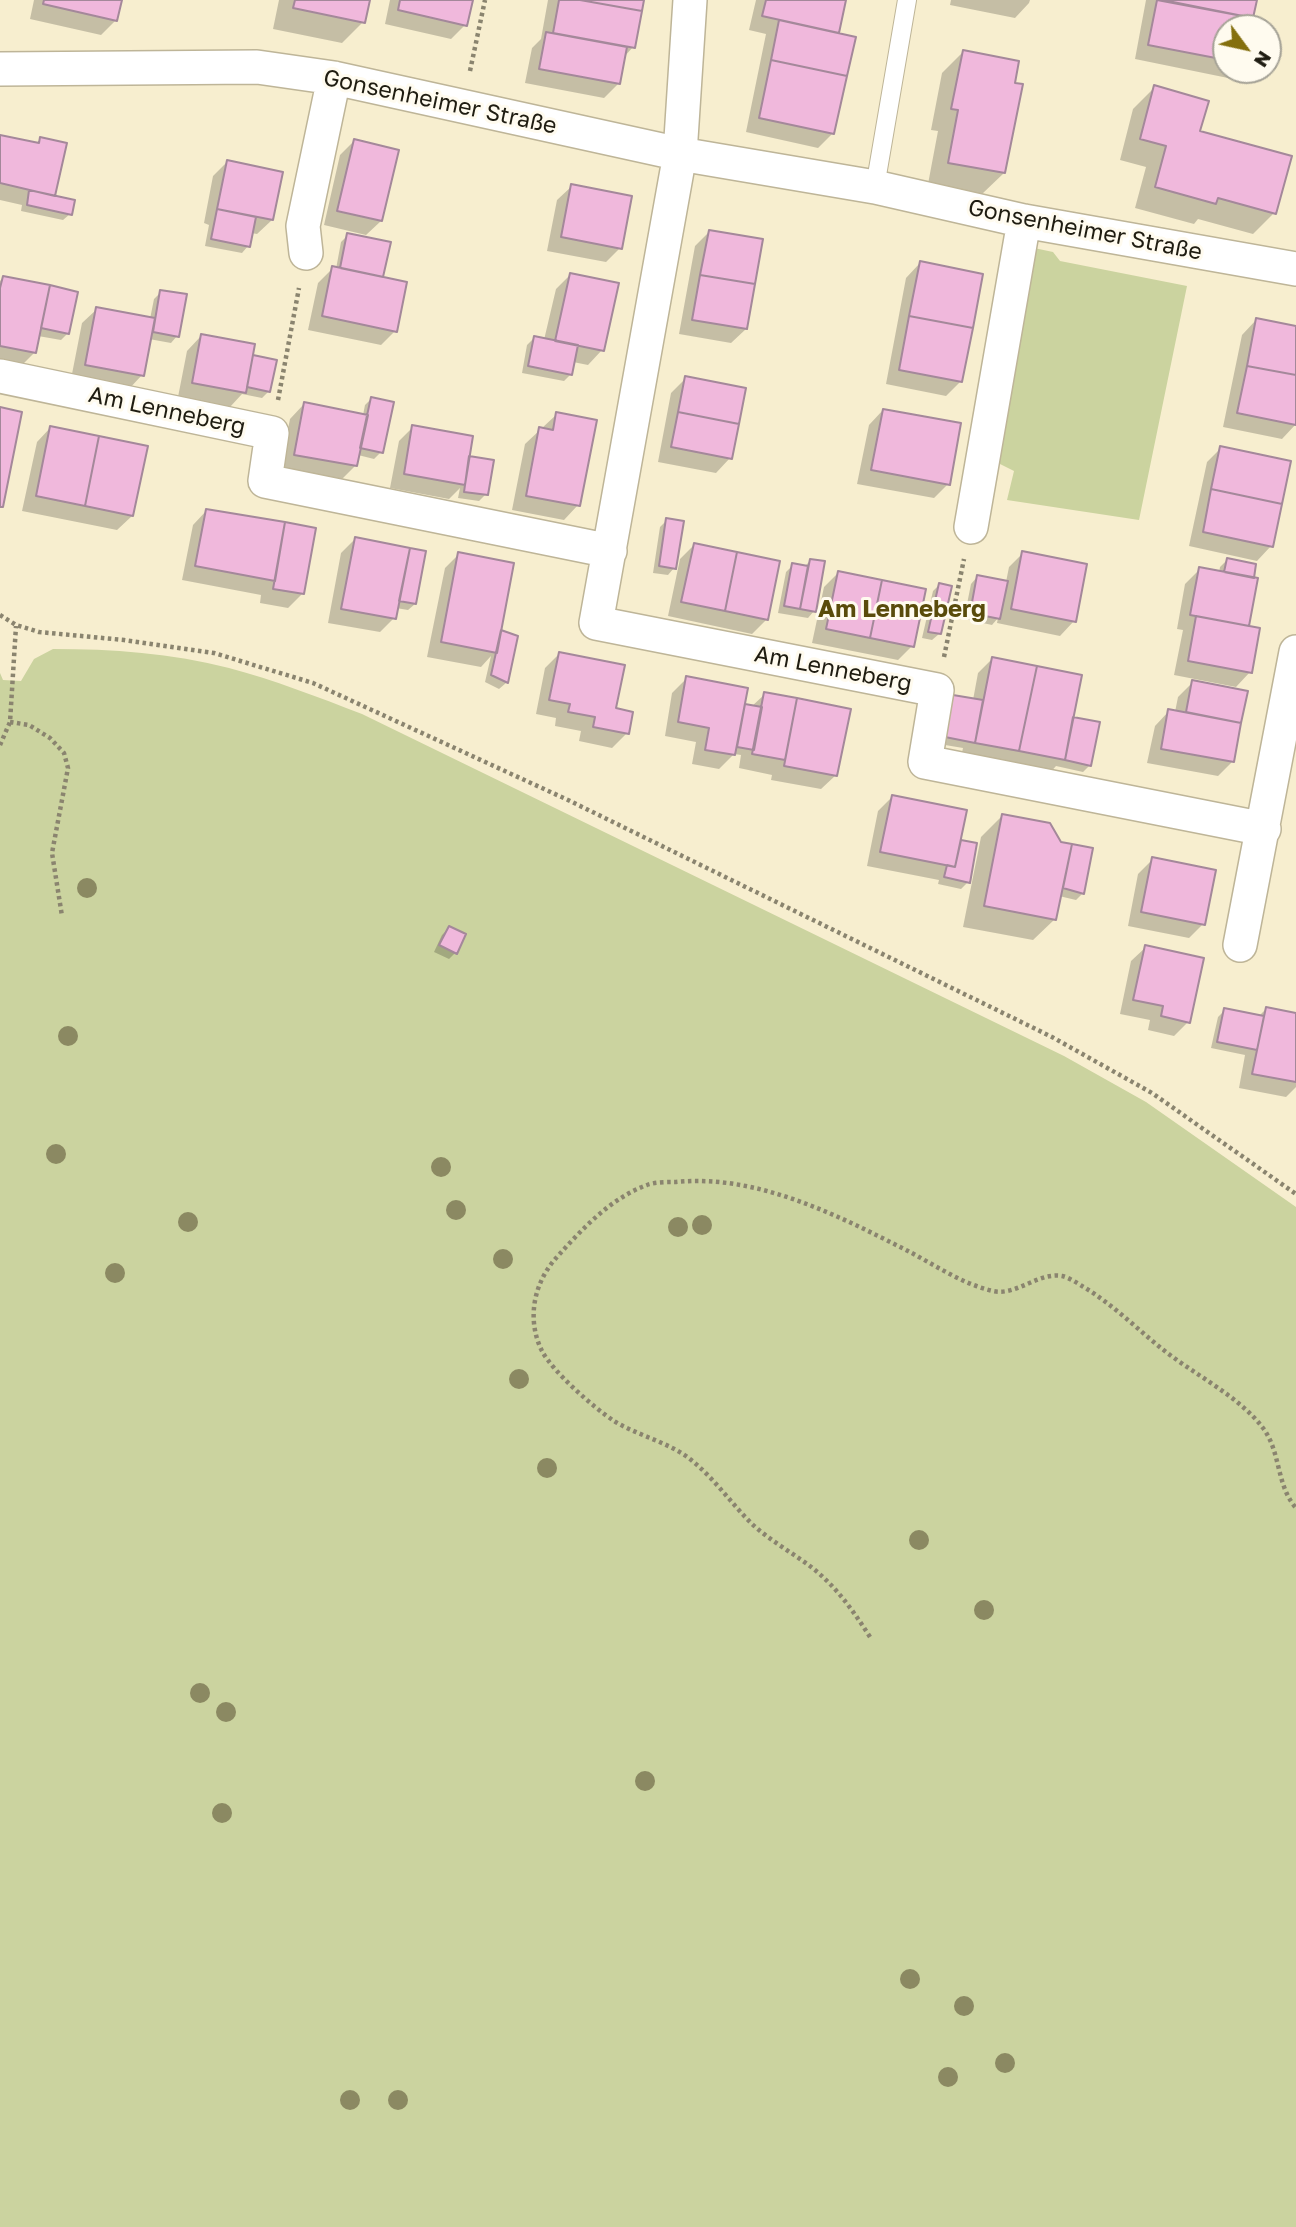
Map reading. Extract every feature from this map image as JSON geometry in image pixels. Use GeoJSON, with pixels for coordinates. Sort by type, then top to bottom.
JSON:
{"type":"FeatureCollection","features":[{"type":"Feature","properties":{"kind":"street","name":"Am Lenneberg"},"geometry":{"type":"LineString","coordinates":[[690,0],[680,154],[596,623],[937,690],[925,762],[1264,829]]}},
{"type":"Feature","properties":{"kind":"street","name":"Gonsenheimer Straße"},"geometry":{"type":"LineString","coordinates":[[0,69],[257,67],[334,78],[680,154],[875,187],[1024,221],[1296,269]]}},
{"type":"Feature","properties":{"kind":"street"},"geometry":{"type":"LineString","coordinates":[[306,253],[303,226],[334,78]]}},
{"type":"Feature","properties":{"kind":"street"},"geometry":{"type":"LineString","coordinates":[[971,527],[1024,221]]}},
{"type":"Feature","properties":{"kind":"street","name":"Am Lenneberg"},"geometry":{"type":"LineString","coordinates":[[0,376],[272,433],[265,481],[610,551]]}},
{"type":"Feature","properties":{"kind":"street"},"geometry":{"type":"LineString","coordinates":[[1240,945],[1296,652]]}},
{"type":"Feature","properties":{"kind":"lane"},"geometry":{"type":"LineString","coordinates":[[875,187],[907,0]]}},
{"type":"Feature","properties":{"kind":"path"},"geometry":{"type":"LineString","coordinates":[[463,106],[485,0]]}},
{"type":"Feature","properties":{"kind":"path"},"geometry":{"type":"LineString","coordinates":[[272,433],[306,253]]}},
{"type":"Feature","properties":{"kind":"path"},"geometry":{"type":"LineString","coordinates":[[937,690],[971,527]]}},
{"type":"Feature","properties":{"kind":"path"},"geometry":{"type":"LineString","coordinates":[[0,615],[16,625],[39,632],[124,640],[214,653],[313,683],[568,800],[1052,1037],[1153,1093],[1296,1194]]}},
{"type":"Feature","properties":{"kind":"path"},"geometry":{"type":"LineString","coordinates":[[0,745],[10,722],[16,625]]}},
{"type":"Feature","properties":{"kind":"path"},"geometry":{"type":"LineString","coordinates":[[10,722],[29,726],[50,738],[64,753],[68,768],[52,853],[62,916]]}},
{"type":"Feature","properties":{"kind":"path"},"geometry":{"type":"LineString","coordinates":[[870,1637],[834,1587],[754,1525],[705,1471],[682,1453],[615,1422],[555,1368],[542,1350],[535,1325],[534,1308],[536,1293],[548,1269],[576,1236],[611,1205],[649,1184],[699,1179],[737,1184],[792,1198],[959,1279],[995,1292],[1009,1291],[1041,1279],[1062,1276],[1081,1285],[1242,1407],[1265,1430],[1274,1452],[1280,1479],[1296,1508]]}},
{"type":"Feature","properties":{"kind":"green space"},"geometry":{"type":"Polygon","coordinates":[[[1034,248],[1053,252],[1060,261],[1187,286],[1139,520],[1007,500],[1014,471],[998,463],[1034,248]]]}},
{"type":"Feature","properties":{"kind":"green space"},"geometry":{"type":"Polygon","coordinates":[[[53,649],[142,653],[207,663],[279,683],[362,714],[1064,1056],[1146,1102],[1296,1207],[1296,2227],[0,2227],[0,673],[3,680],[21,681],[34,659],[53,649]]]}},
{"type":"Feature","properties":{"kind":"building"},"geometry":{"type":"Polygon","coordinates":[[[44,0],[122,0],[117,21],[43,4],[44,0]]]}},
{"type":"Feature","properties":{"kind":"building"},"geometry":{"type":"Polygon","coordinates":[[[295,0],[370,0],[365,23],[293,8],[295,0]]]}},
{"type":"Feature","properties":{"kind":"building"},"geometry":{"type":"Polygon","coordinates":[[[400,0],[473,0],[467,26],[398,10],[400,0]]]}},
{"type":"Feature","properties":{"kind":"building"},"geometry":{"type":"Polygon","coordinates":[[[559,0],[580,0],[642,11],[635,48],[553,33],[559,0]]]}},
{"type":"Feature","properties":{"kind":"building"},"geometry":{"type":"Polygon","coordinates":[[[580,0],[644,0],[642,11],[580,0]]]}},
{"type":"Feature","properties":{"kind":"building"},"geometry":{"type":"Polygon","coordinates":[[[766,0],[846,0],[839,33],[762,16],[766,0]]]}},
{"type":"Feature","properties":{"kind":"building"},"geometry":{"type":"Polygon","coordinates":[[[1157,0],[1232,14],[1212,14],[1212,57],[1148,45],[1157,0]]]}},
{"type":"Feature","properties":{"kind":"building"},"geometry":{"type":"Polygon","coordinates":[[[1163,0],[1257,0],[1254,14],[1233,14],[1163,0]]]}},
{"type":"Feature","properties":{"kind":"building"},"geometry":{"type":"Polygon","coordinates":[[[779,20],[856,37],[847,76],[771,60],[779,20]]]}},
{"type":"Feature","properties":{"kind":"building"},"geometry":{"type":"Polygon","coordinates":[[[546,32],[627,47],[620,84],[539,69],[546,32]]]}},
{"type":"Feature","properties":{"kind":"building"},"geometry":{"type":"Polygon","coordinates":[[[963,50],[1019,61],[1015,83],[1023,84],[1005,173],[948,163],[958,110],[951,109],[963,50]]]}},
{"type":"Feature","properties":{"kind":"building"},"geometry":{"type":"Polygon","coordinates":[[[771,60],[847,76],[834,134],[759,118],[771,60]]]}},
{"type":"Feature","properties":{"kind":"building"},"geometry":{"type":"Polygon","coordinates":[[[1154,85],[1209,101],[1200,131],[1292,156],[1276,214],[1218,198],[1216,204],[1155,187],[1166,146],[1140,139],[1154,85]]]}},
{"type":"Feature","properties":{"kind":"building"},"geometry":{"type":"Polygon","coordinates":[[[0,135],[39,143],[40,137],[67,143],[55,196],[0,183],[0,135]]]}},
{"type":"Feature","properties":{"kind":"building"},"geometry":{"type":"Polygon","coordinates":[[[354,139],[399,150],[382,221],[337,211],[354,139]]]}},
{"type":"Feature","properties":{"kind":"building"},"geometry":{"type":"Polygon","coordinates":[[[227,160],[283,172],[273,220],[217,209],[227,160]]]}},
{"type":"Feature","properties":{"kind":"building"},"geometry":{"type":"Polygon","coordinates":[[[571,184],[632,196],[622,249],[561,237],[571,184]]]}},
{"type":"Feature","properties":{"kind":"building"},"geometry":{"type":"Polygon","coordinates":[[[29,190],[75,200],[72,215],[27,205],[29,190]]]}},
{"type":"Feature","properties":{"kind":"building"},"geometry":{"type":"Polygon","coordinates":[[[217,209],[256,217],[250,247],[211,239],[217,209]]]}},
{"type":"Feature","properties":{"kind":"building"},"geometry":{"type":"Polygon","coordinates":[[[709,230],[763,239],[755,284],[700,275],[709,230]]]}},
{"type":"Feature","properties":{"kind":"building"},"geometry":{"type":"Polygon","coordinates":[[[347,233],[391,242],[383,277],[340,268],[347,233]]]}},
{"type":"Feature","properties":{"kind":"building"},"geometry":{"type":"Polygon","coordinates":[[[920,261],[983,274],[973,328],[909,316],[920,261]]]}},
{"type":"Feature","properties":{"kind":"building"},"geometry":{"type":"Polygon","coordinates":[[[332,266],[407,282],[397,332],[322,316],[332,266]]]}},
{"type":"Feature","properties":{"kind":"building"},"geometry":{"type":"Polygon","coordinates":[[[570,273],[619,283],[604,351],[555,341],[570,273]]]}},
{"type":"Feature","properties":{"kind":"building"},"geometry":{"type":"Polygon","coordinates":[[[700,275],[755,284],[747,329],[692,320],[700,275]]]}},
{"type":"Feature","properties":{"kind":"building"},"geometry":{"type":"Polygon","coordinates":[[[3,276],[50,285],[36,353],[0,346],[0,288],[3,276]]]}},
{"type":"Feature","properties":{"kind":"building"},"geometry":{"type":"Polygon","coordinates":[[[50,285],[78,292],[69,334],[41,328],[50,285]]]}},
{"type":"Feature","properties":{"kind":"building"},"geometry":{"type":"Polygon","coordinates":[[[160,290],[187,294],[179,337],[153,332],[160,290]]]}},
{"type":"Feature","properties":{"kind":"building"},"geometry":{"type":"Polygon","coordinates":[[[96,307],[155,318],[144,376],[85,365],[96,307]]]}},
{"type":"Feature","properties":{"kind":"building"},"geometry":{"type":"Polygon","coordinates":[[[909,316],[973,328],[962,382],[899,370],[909,316]]]}},
{"type":"Feature","properties":{"kind":"building"},"geometry":{"type":"Polygon","coordinates":[[[1256,318],[1296,326],[1296,375],[1247,366],[1256,318]]]}},
{"type":"Feature","properties":{"kind":"building"},"geometry":{"type":"Polygon","coordinates":[[[201,334],[255,344],[246,393],[192,383],[201,334]]]}},
{"type":"Feature","properties":{"kind":"building"},"geometry":{"type":"Polygon","coordinates":[[[534,336],[578,345],[572,375],[528,366],[534,336]]]}},
{"type":"Feature","properties":{"kind":"building"},"geometry":{"type":"Polygon","coordinates":[[[253,355],[277,360],[270,392],[247,387],[253,355]]]}},
{"type":"Feature","properties":{"kind":"building"},"geometry":{"type":"Polygon","coordinates":[[[1247,366],[1296,375],[1296,425],[1237,413],[1247,366]]]}},
{"type":"Feature","properties":{"kind":"building"},"geometry":{"type":"Polygon","coordinates":[[[685,376],[746,388],[739,424],[678,412],[685,376]]]}},
{"type":"Feature","properties":{"kind":"building"},"geometry":{"type":"Polygon","coordinates":[[[371,397],[394,402],[383,453],[360,448],[371,397]]]}},
{"type":"Feature","properties":{"kind":"building"},"geometry":{"type":"Polygon","coordinates":[[[304,402],[368,415],[357,466],[294,455],[304,402]]]}},
{"type":"Feature","properties":{"kind":"building"},"geometry":{"type":"Polygon","coordinates":[[[0,407],[22,412],[3,507],[0,507],[0,407]]]}},
{"type":"Feature","properties":{"kind":"building"},"geometry":{"type":"Polygon","coordinates":[[[883,409],[961,423],[950,485],[871,470],[883,409]]]}},
{"type":"Feature","properties":{"kind":"building"},"geometry":{"type":"Polygon","coordinates":[[[556,412],[597,420],[580,506],[526,496],[539,427],[553,430],[556,412]]]}},
{"type":"Feature","properties":{"kind":"building"},"geometry":{"type":"Polygon","coordinates":[[[678,412],[739,424],[732,459],[671,447],[678,412]]]}},
{"type":"Feature","properties":{"kind":"building"},"geometry":{"type":"Polygon","coordinates":[[[412,425],[473,436],[465,485],[404,474],[412,425]]]}},
{"type":"Feature","properties":{"kind":"building"},"geometry":{"type":"Polygon","coordinates":[[[50,426],[99,436],[85,506],[36,496],[50,426]]]}},
{"type":"Feature","properties":{"kind":"building"},"geometry":{"type":"Polygon","coordinates":[[[99,436],[148,446],[133,516],[85,506],[99,436]]]}},
{"type":"Feature","properties":{"kind":"building"},"geometry":{"type":"Polygon","coordinates":[[[1220,446],[1291,461],[1282,504],[1211,489],[1220,446]]]}},
{"type":"Feature","properties":{"kind":"building"},"geometry":{"type":"Polygon","coordinates":[[[469,456],[494,460],[488,495],[464,492],[469,456]]]}},
{"type":"Feature","properties":{"kind":"building"},"geometry":{"type":"Polygon","coordinates":[[[1211,489],[1282,504],[1273,547],[1203,532],[1211,489]]]}},
{"type":"Feature","properties":{"kind":"building"},"geometry":{"type":"Polygon","coordinates":[[[206,509],[285,522],[275,581],[195,566],[206,509]]]}},
{"type":"Feature","properties":{"kind":"building"},"geometry":{"type":"Polygon","coordinates":[[[666,518],[684,521],[676,569],[659,566],[666,518]]]}},
{"type":"Feature","properties":{"kind":"building"},"geometry":{"type":"Polygon","coordinates":[[[285,522],[316,528],[304,594],[273,589],[285,522]]]}},
{"type":"Feature","properties":{"kind":"building"},"geometry":{"type":"Polygon","coordinates":[[[355,537],[410,548],[396,619],[341,609],[355,537]]]}},
{"type":"Feature","properties":{"kind":"building"},"geometry":{"type":"Polygon","coordinates":[[[694,543],[737,552],[725,611],[681,602],[694,543]]]}},
{"type":"Feature","properties":{"kind":"building"},"geometry":{"type":"Polygon","coordinates":[[[410,548],[426,551],[416,604],[399,601],[410,548]]]}},
{"type":"Feature","properties":{"kind":"building"},"geometry":{"type":"Polygon","coordinates":[[[1022,551],[1087,564],[1076,622],[1011,609],[1022,551]]]}},
{"type":"Feature","properties":{"kind":"building"},"geometry":{"type":"Polygon","coordinates":[[[458,552],[514,563],[497,653],[441,642],[458,552]]]}},
{"type":"Feature","properties":{"kind":"building"},"geometry":{"type":"Polygon","coordinates":[[[737,552],[780,561],[768,620],[725,611],[737,552]]]}},
{"type":"Feature","properties":{"kind":"building"},"geometry":{"type":"Polygon","coordinates":[[[1227,558],[1256,564],[1254,578],[1224,572],[1227,558]]]}},
{"type":"Feature","properties":{"kind":"building"},"geometry":{"type":"Polygon","coordinates":[[[810,559],[825,561],[816,612],[800,609],[810,559]]]}},
{"type":"Feature","properties":{"kind":"building"},"geometry":{"type":"Polygon","coordinates":[[[792,563],[808,566],[800,609],[784,606],[792,563]]]}},
{"type":"Feature","properties":{"kind":"building"},"geometry":{"type":"Polygon","coordinates":[[[1199,567],[1258,578],[1249,626],[1190,615],[1199,567]]]}},
{"type":"Feature","properties":{"kind":"building"},"geometry":{"type":"Polygon","coordinates":[[[838,571],[882,580],[870,638],[826,629],[838,571]]]}},
{"type":"Feature","properties":{"kind":"building"},"geometry":{"type":"Polygon","coordinates":[[[977,575],[1008,581],[1000,619],[970,613],[977,575]]]}},
{"type":"Feature","properties":{"kind":"building"},"geometry":{"type":"Polygon","coordinates":[[[882,580],[926,589],[914,647],[870,638],[882,580]]]}},
{"type":"Feature","properties":{"kind":"building"},"geometry":{"type":"Polygon","coordinates":[[[939,583],[952,586],[941,634],[928,632],[939,583]]]}},
{"type":"Feature","properties":{"kind":"building"},"geometry":{"type":"Polygon","coordinates":[[[1196,616],[1260,628],[1252,673],[1188,661],[1196,616]]]}},
{"type":"Feature","properties":{"kind":"building"},"geometry":{"type":"Polygon","coordinates":[[[501,630],[518,636],[508,683],[491,675],[501,630]]]}},
{"type":"Feature","properties":{"kind":"building"},"geometry":{"type":"Polygon","coordinates":[[[559,652],[625,665],[616,708],[633,712],[629,734],[593,727],[595,717],[568,712],[570,704],[549,700],[559,652]]]}},
{"type":"Feature","properties":{"kind":"building"},"geometry":{"type":"Polygon","coordinates":[[[992,657],[1037,666],[1019,751],[975,743],[992,657]]]}},
{"type":"Feature","properties":{"kind":"building"},"geometry":{"type":"Polygon","coordinates":[[[1037,666],[1082,675],[1065,760],[1019,751],[1037,666]]]}},
{"type":"Feature","properties":{"kind":"building"},"geometry":{"type":"Polygon","coordinates":[[[686,676],[748,688],[735,755],[705,750],[709,728],[678,722],[686,676]]]}},
{"type":"Feature","properties":{"kind":"building"},"geometry":{"type":"Polygon","coordinates":[[[1192,680],[1248,691],[1241,723],[1186,712],[1192,680]]]}},
{"type":"Feature","properties":{"kind":"building"},"geometry":{"type":"Polygon","coordinates":[[[764,692],[797,698],[785,760],[752,754],[764,692]]]}},
{"type":"Feature","properties":{"kind":"building"},"geometry":{"type":"Polygon","coordinates":[[[953,695],[983,700],[975,743],[945,737],[953,695]]]}},
{"type":"Feature","properties":{"kind":"building"},"geometry":{"type":"Polygon","coordinates":[[[797,698],[851,709],[837,776],[784,766],[797,698]]]}},
{"type":"Feature","properties":{"kind":"building"},"geometry":{"type":"Polygon","coordinates":[[[745,704],[762,707],[754,750],[737,747],[745,704]]]}},
{"type":"Feature","properties":{"kind":"building"},"geometry":{"type":"Polygon","coordinates":[[[1168,709],[1241,723],[1234,762],[1161,749],[1168,709]]]}},
{"type":"Feature","properties":{"kind":"building"},"geometry":{"type":"Polygon","coordinates":[[[1073,717],[1100,722],[1091,766],[1065,760],[1073,717]]]}},
{"type":"Feature","properties":{"kind":"building"},"geometry":{"type":"Polygon","coordinates":[[[892,795],[967,810],[955,867],[880,852],[892,795]]]}},
{"type":"Feature","properties":{"kind":"building"},"geometry":{"type":"Polygon","coordinates":[[[1002,814],[1050,823],[1061,842],[1072,844],[1056,920],[984,906],[1002,814]]]}},
{"type":"Feature","properties":{"kind":"building"},"geometry":{"type":"Polygon","coordinates":[[[961,840],[977,843],[970,883],[944,877],[947,865],[955,867],[961,840]]]}},
{"type":"Feature","properties":{"kind":"building"},"geometry":{"type":"Polygon","coordinates":[[[1072,844],[1093,848],[1084,894],[1063,888],[1072,844]]]}},
{"type":"Feature","properties":{"kind":"building"},"geometry":{"type":"Polygon","coordinates":[[[1152,857],[1216,870],[1205,925],[1141,912],[1152,857]]]}},
{"type":"Feature","properties":{"kind":"building"},"geometry":{"type":"Polygon","coordinates":[[[449,926],[466,934],[457,954],[439,945],[449,926]]]}},
{"type":"Feature","properties":{"kind":"building"},"geometry":{"type":"Polygon","coordinates":[[[1145,945],[1204,958],[1190,1023],[1161,1016],[1163,1006],[1133,1000],[1145,945]]]}},
{"type":"Feature","properties":{"kind":"building"},"geometry":{"type":"Polygon","coordinates":[[[1266,1007],[1296,1013],[1296,1082],[1252,1074],[1266,1007]]]}},
{"type":"Feature","properties":{"kind":"building"},"geometry":{"type":"Polygon","coordinates":[[[1224,1008],[1264,1016],[1257,1050],[1217,1042],[1224,1008]]]}},
{"type":"Feature","properties":{"kind":"district","name":"Am Lenneberg"},"geometry":{"type":"Point","coordinates":[902,609]}}]}
